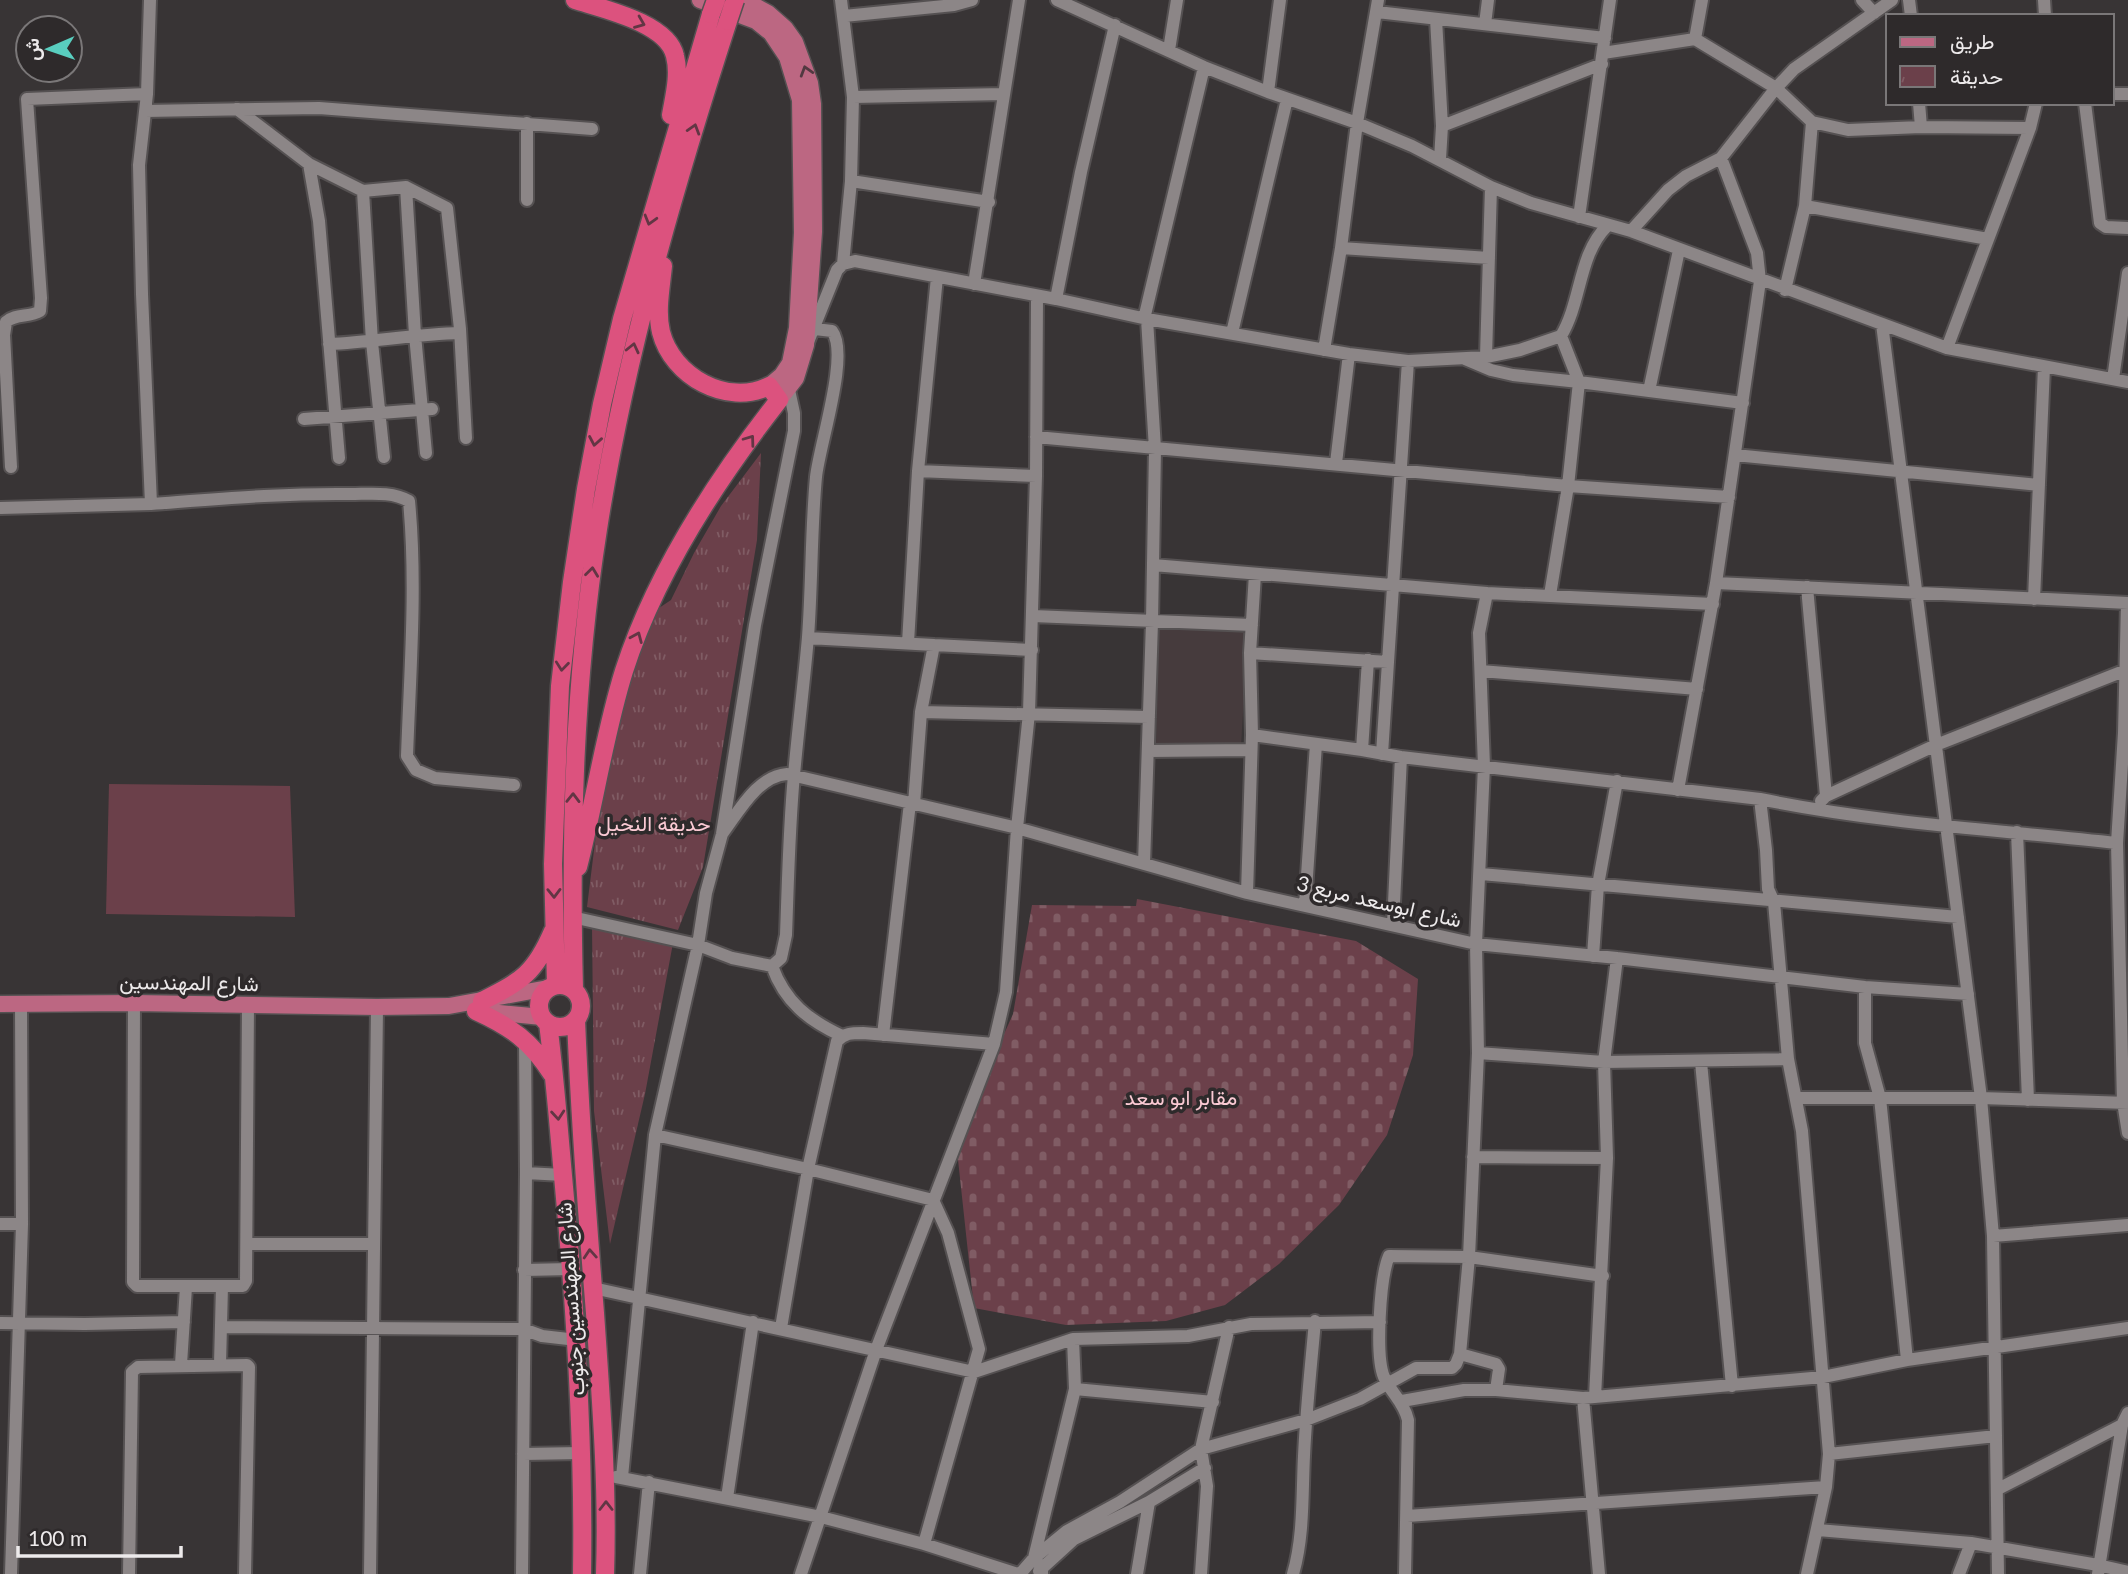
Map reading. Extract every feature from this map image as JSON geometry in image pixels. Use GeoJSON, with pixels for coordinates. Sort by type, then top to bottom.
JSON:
{"type":"FeatureCollection","features":[{"type":"Feature","properties":{"kind":"highway"},"geometry":{"type":"LineString","coordinates":[[575,0],[651,27],[671,47],[675,55],[676,84],[660,188]]}},
{"type":"Feature","properties":{"kind":"highway"},"geometry":{"type":"LineString","coordinates":[[709,5],[622,318],[602,404],[572,582],[560,686],[555,788],[552,986],[540,1001],[545,1020],[553,1026],[566,1026],[580,1014],[581,1001],[574,989],[572,917],[576,729],[597,531],[621,403],[640,321],[679,178],[735,0]]}},
{"type":"Feature","properties":{"kind":"highway"},"geometry":{"type":"LineString","coordinates":[[667,225],[659,320],[662,335],[672,354],[688,372],[722,392],[779,392]]}},
{"type":"Feature","properties":{"kind":"highway"},"geometry":{"type":"LineString","coordinates":[[572,893],[588,830],[608,725],[635,641],[663,579],[693,526],[779,392]]}},
{"type":"Feature","properties":{"kind":"highway"},"geometry":{"type":"LineString","coordinates":[[554,928],[527,975],[479,1006],[525,1039],[555,1079]]}},
{"type":"Feature","properties":{"kind":"highway"},"geometry":{"type":"LineString","coordinates":[[552,986],[562,984],[574,989]]}},
{"type":"Feature","properties":{"kind":"highway","name":"شارع المهندسين جنوب"},"geometry":{"type":"LineString","coordinates":[[545,1020],[555,1079],[577,1340],[582,1574]]}},
{"type":"Feature","properties":{"kind":"highway","name":"شارع المهندسين جنوب"},"geometry":{"type":"LineString","coordinates":[[576,1020],[603,1419],[614,1477],[605,1574]]}},
{"type":"Feature","properties":{"kind":"highway"},"geometry":{"type":"LineString","coordinates":[[580,1420],[603,1419]]}},
{"type":"Feature","properties":{"kind":"main road"},"geometry":{"type":"LineString","coordinates":[[744,0],[768,13],[785,28],[795,42],[810,83],[814,232],[806,345],[802,363],[779,392]]}},
{"type":"Feature","properties":{"kind":"main road"},"geometry":{"type":"LineString","coordinates":[[709,5],[756,21],[771,33],[787,57],[800,100],[802,233],[797,328],[790,363],[782,375],[779,392]]}},
{"type":"Feature","properties":{"kind":"main road"},"geometry":{"type":"LineString","coordinates":[[479,1006],[552,986]]}},
{"type":"Feature","properties":{"kind":"main road","name":"شارع المهندسين"},"geometry":{"type":"LineString","coordinates":[[0,1004],[479,1006]]}},
{"type":"Feature","properties":{"kind":"main road"},"geometry":{"type":"LineString","coordinates":[[479,1006],[545,1020]]}},
{"type":"Feature","properties":{"kind":"street"},"geometry":{"type":"LineString","coordinates":[[149,0],[147,94],[139,165],[151,503]]}},
{"type":"Feature","properties":{"kind":"street"},"geometry":{"type":"LineString","coordinates":[[806,345],[815,330],[834,276],[843,264],[851,181],[853,97],[842,0]]}},
{"type":"Feature","properties":{"kind":"street"},"geometry":{"type":"LineString","coordinates":[[844,16],[954,5],[972,0]]}},
{"type":"Feature","properties":{"kind":"street"},"geometry":{"type":"LineString","coordinates":[[974,284],[1019,0]]}},
{"type":"Feature","properties":{"kind":"street"},"geometry":{"type":"LineString","coordinates":[[1057,0],[1087,6],[1115,25],[1204,67],[1357,122],[1440,159],[1491,187],[1531,203],[1631,231],[1947,348],[2128,382]]}},
{"type":"Feature","properties":{"kind":"street"},"geometry":{"type":"LineString","coordinates":[[1169,50],[1177,0]]}},
{"type":"Feature","properties":{"kind":"street"},"geometry":{"type":"LineString","coordinates":[[1268,92],[1280,0]]}},
{"type":"Feature","properties":{"kind":"street"},"geometry":{"type":"LineString","coordinates":[[1485,24],[1488,0]]}},
{"type":"Feature","properties":{"kind":"street"},"geometry":{"type":"LineString","coordinates":[[1579,217],[1610,0]]}},
{"type":"Feature","properties":{"kind":"street"},"geometry":{"type":"LineString","coordinates":[[1695,39],[1702,0]]}},
{"type":"Feature","properties":{"kind":"street"},"geometry":{"type":"LineString","coordinates":[[1862,0],[1874,13]]}},
{"type":"Feature","properties":{"kind":"street"},"geometry":{"type":"LineString","coordinates":[[1631,231],[1668,190],[1686,176],[1721,158],[1794,69],[1892,0]]}},
{"type":"Feature","properties":{"kind":"street"},"geometry":{"type":"LineString","coordinates":[[1324,350],[1341,248],[1357,122],[1377,6],[1436,19],[1605,38]]}},
{"type":"Feature","properties":{"kind":"street"},"geometry":{"type":"LineString","coordinates":[[1436,19],[1440,159]]}},
{"type":"Feature","properties":{"kind":"street"},"geometry":{"type":"LineString","coordinates":[[1056,299],[1081,172],[1115,25]]}},
{"type":"Feature","properties":{"kind":"street"},"geometry":{"type":"LineString","coordinates":[[1441,126],[1602,59],[1695,39],[1776,88],[1812,122],[1849,130],[1921,127],[2030,128]]}},
{"type":"Feature","properties":{"kind":"street"},"geometry":{"type":"LineString","coordinates":[[1144,864],[1155,449],[1145,319],[1204,67]]}},
{"type":"Feature","properties":{"kind":"street"},"geometry":{"type":"LineString","coordinates":[[11,467],[4,335],[6,322],[13,316],[34,315],[40,311],[41,298],[27,99],[147,94]]}},
{"type":"Feature","properties":{"kind":"street"},"geometry":{"type":"LineString","coordinates":[[853,97],[1004,94]]}},
{"type":"Feature","properties":{"kind":"street"},"geometry":{"type":"LineString","coordinates":[[1232,333],[1287,99]]}},
{"type":"Feature","properties":{"kind":"street"},"geometry":{"type":"LineString","coordinates":[[1919,105],[1921,127]]}},
{"type":"Feature","properties":{"kind":"street"},"geometry":{"type":"LineString","coordinates":[[1947,348],[2030,128],[2036,105]]}},
{"type":"Feature","properties":{"kind":"street"},"geometry":{"type":"LineString","coordinates":[[2085,105],[2100,223],[2106,227],[2128,228]]}},
{"type":"Feature","properties":{"kind":"street"},"geometry":{"type":"LineString","coordinates":[[145,111],[318,108],[592,129]]}},
{"type":"Feature","properties":{"kind":"street"},"geometry":{"type":"LineString","coordinates":[[237,109],[309,164],[363,191],[406,187],[447,208],[460,333],[466,438]]}},
{"type":"Feature","properties":{"kind":"street"},"geometry":{"type":"LineString","coordinates":[[1785,290],[1805,206],[1812,122]]}},
{"type":"Feature","properties":{"kind":"street"},"geometry":{"type":"LineString","coordinates":[[527,123],[527,200]]}},
{"type":"Feature","properties":{"kind":"street"},"geometry":{"type":"LineString","coordinates":[[1678,790],[1713,604],[1760,281],[1757,253],[1721,158]]}},
{"type":"Feature","properties":{"kind":"street"},"geometry":{"type":"LineString","coordinates":[[309,164],[319,221],[339,458]]}},
{"type":"Feature","properties":{"kind":"street"},"geometry":{"type":"LineString","coordinates":[[851,181],[989,202]]}},
{"type":"Feature","properties":{"kind":"street"},"geometry":{"type":"LineString","coordinates":[[406,187],[415,335],[428,410],[426,453]]}},
{"type":"Feature","properties":{"kind":"street"},"geometry":{"type":"LineString","coordinates":[[1486,356],[1491,187]]}},
{"type":"Feature","properties":{"kind":"street"},"geometry":{"type":"LineString","coordinates":[[363,191],[372,342],[384,457]]}},
{"type":"Feature","properties":{"kind":"street"},"geometry":{"type":"LineString","coordinates":[[1805,206],[1988,239]]}},
{"type":"Feature","properties":{"kind":"street"},"geometry":{"type":"LineString","coordinates":[[843,264],[855,261],[1056,299],[1145,319],[1349,354],[1408,361],[1464,359],[1520,350],[1561,336],[1573,312],[1583,268],[1592,245],[1607,226]]}},
{"type":"Feature","properties":{"kind":"street"},"geometry":{"type":"LineString","coordinates":[[1341,248],[1489,258]]}},
{"type":"Feature","properties":{"kind":"street"},"geometry":{"type":"LineString","coordinates":[[1649,391],[1679,250]]}},
{"type":"Feature","properties":{"kind":"street"},"geometry":{"type":"LineString","coordinates":[[2113,379],[2128,273]]}},
{"type":"Feature","properties":{"kind":"street"},"geometry":{"type":"LineString","coordinates":[[908,643],[918,471],[937,277]]}},
{"type":"Feature","properties":{"kind":"street"},"geometry":{"type":"LineString","coordinates":[[801,1574],[876,1350],[994,1044],[1006,992],[1032,650],[1037,297]]}},
{"type":"Feature","properties":{"kind":"street"},"geometry":{"type":"LineString","coordinates":[[1882,324],[1981,1098],[1993,1236],[1998,1574]]}},
{"type":"Feature","properties":{"kind":"street"},"geometry":{"type":"LineString","coordinates":[[772,967],[781,958],[786,935],[794,776],[808,638],[816,477],[833,398],[838,348],[832,331],[815,330]]}},
{"type":"Feature","properties":{"kind":"street"},"geometry":{"type":"LineString","coordinates":[[328,344],[460,333]]}},
{"type":"Feature","properties":{"kind":"street"},"geometry":{"type":"LineString","coordinates":[[1550,595],[1568,486],[1579,382],[1561,336]]}},
{"type":"Feature","properties":{"kind":"street"},"geometry":{"type":"LineString","coordinates":[[1336,463],[1349,354]]}},
{"type":"Feature","properties":{"kind":"street"},"geometry":{"type":"LineString","coordinates":[[1464,359],[1513,375],[1743,403]]}},
{"type":"Feature","properties":{"kind":"street"},"geometry":{"type":"LineString","coordinates":[[1382,754],[1408,361]]}},
{"type":"Feature","properties":{"kind":"street"},"geometry":{"type":"LineString","coordinates":[[2034,599],[2044,367]]}},
{"type":"Feature","properties":{"kind":"street"},"geometry":{"type":"LineString","coordinates":[[779,392],[794,413],[794,431],[755,625],[722,834],[706,893],[698,945],[655,1135],[638,1299],[614,1477],[821,1517],[924,1544],[1019,1574],[1039,1568],[1074,1539],[1149,1502],[1205,1468]]}},
{"type":"Feature","properties":{"kind":"street"},"geometry":{"type":"LineString","coordinates":[[304,419],[428,410]]}},
{"type":"Feature","properties":{"kind":"street"},"geometry":{"type":"LineString","coordinates":[[1036,437],[1568,486],[1729,497]]}},
{"type":"Feature","properties":{"kind":"street"},"geometry":{"type":"LineString","coordinates":[[1735,455],[2039,485]]}},
{"type":"Feature","properties":{"kind":"street"},"geometry":{"type":"LineString","coordinates":[[918,471],[1036,476]]}},
{"type":"Feature","properties":{"kind":"street"},"geometry":{"type":"LineString","coordinates":[[0,508],[151,503],[305,493],[402,496],[409,500],[412,533],[413,617],[407,756],[415,770],[435,778],[514,785]]}},
{"type":"Feature","properties":{"kind":"street"},"geometry":{"type":"LineString","coordinates":[[1153,565],[1487,593],[1713,604]]}},
{"type":"Feature","properties":{"kind":"street"},"geometry":{"type":"LineString","coordinates":[[1247,892],[1252,735],[1250,653],[1255,574]]}},
{"type":"Feature","properties":{"kind":"street"},"geometry":{"type":"LineString","coordinates":[[1716,583],[2128,603],[2126,733],[2116,843],[2128,1133]]}},
{"type":"Feature","properties":{"kind":"street"},"geometry":{"type":"LineString","coordinates":[[1807,587],[1826,796]]}},
{"type":"Feature","properties":{"kind":"street"},"geometry":{"type":"LineString","coordinates":[[1039,1568],[1067,1531],[1130,1496],[1201,1449],[1306,1420],[1360,1399],[1416,1368],[1452,1368],[1457,1364],[1469,1256],[1478,1054],[1476,944],[1484,766],[1479,633],[1487,593]]}},
{"type":"Feature","properties":{"kind":"street"},"geometry":{"type":"LineString","coordinates":[[1033,616],[1252,625]]}},
{"type":"Feature","properties":{"kind":"street"},"geometry":{"type":"LineString","coordinates":[[808,638],[1032,650]]}},
{"type":"Feature","properties":{"kind":"street"},"geometry":{"type":"LineString","coordinates":[[883,1035],[921,712],[934,645]]}},
{"type":"Feature","properties":{"kind":"street"},"geometry":{"type":"LineString","coordinates":[[1250,653],[1388,662]]}},
{"type":"Feature","properties":{"kind":"street"},"geometry":{"type":"LineString","coordinates":[[1362,750],[1368,660]]}},
{"type":"Feature","properties":{"kind":"street"},"geometry":{"type":"LineString","coordinates":[[1814,810],[1826,796],[1936,745],[2126,670]]}},
{"type":"Feature","properties":{"kind":"street"},"geometry":{"type":"LineString","coordinates":[[1481,671],[1698,688]]}},
{"type":"Feature","properties":{"kind":"street"},"geometry":{"type":"LineString","coordinates":[[921,712],[1149,717]]}},
{"type":"Feature","properties":{"kind":"street"},"geometry":{"type":"LineString","coordinates":[[1252,735],[1401,757],[1760,799],[1814,810],[1946,827],[2116,843]]}},
{"type":"Feature","properties":{"kind":"street"},"geometry":{"type":"LineString","coordinates":[[1305,905],[1316,744]]}},
{"type":"Feature","properties":{"kind":"street"},"geometry":{"type":"LineString","coordinates":[[1148,751],[1251,750]]}},
{"type":"Feature","properties":{"kind":"street"},"geometry":{"type":"LineString","coordinates":[[1393,924],[1401,757]]}},
{"type":"Feature","properties":{"kind":"street"},"geometry":{"type":"LineString","coordinates":[[722,834],[766,781],[778,774],[794,776]]}},
{"type":"Feature","properties":{"kind":"street","name":"شارع ابوسعد مربع 3"},"geometry":{"type":"LineString","coordinates":[[794,776],[1017,828],[1247,892],[1476,944],[1617,958],[1782,979],[1968,993]]}},
{"type":"Feature","properties":{"kind":"street"},"geometry":{"type":"LineString","coordinates":[[1593,956],[1598,885],[1617,781]]}},
{"type":"Feature","properties":{"kind":"street"},"geometry":{"type":"LineString","coordinates":[[1760,799],[1768,889],[1774,902],[1788,1059],[1802,1131],[1829,1454],[1826,1487],[1807,1574]]}},
{"type":"Feature","properties":{"kind":"street"},"geometry":{"type":"LineString","coordinates":[[2017,832],[2028,1100]]}},
{"type":"Feature","properties":{"kind":"street"},"geometry":{"type":"LineString","coordinates":[[1481,874],[1958,917]]}},
{"type":"Feature","properties":{"kind":"street"},"geometry":{"type":"LineString","coordinates":[[572,917],[698,945],[733,958],[772,967]]}},
{"type":"Feature","properties":{"kind":"street"},"geometry":{"type":"LineString","coordinates":[[1599,1574],[1592,1503],[1589,1398],[1603,1276],[1607,1158],[1604,1062],[1617,958]]}},
{"type":"Feature","properties":{"kind":"street"},"geometry":{"type":"LineString","coordinates":[[772,967],[779,985],[801,1012],[820,1026],[842,1036]]}},
{"type":"Feature","properties":{"kind":"street"},"geometry":{"type":"LineString","coordinates":[[1865,987],[1865,1043],[1880,1098],[1907,1360]]}},
{"type":"Feature","properties":{"kind":"street"},"geometry":{"type":"LineString","coordinates":[[134,1003],[133,1282],[137,1286],[186,1287],[245,1284],[248,1244],[248,1004]]}},
{"type":"Feature","properties":{"kind":"street"},"geometry":{"type":"LineString","coordinates":[[11,1574],[22,1224],[21,1004]]}},
{"type":"Feature","properties":{"kind":"street"},"geometry":{"type":"LineString","coordinates":[[370,1574],[377,1007]]}},
{"type":"Feature","properties":{"kind":"street"},"geometry":{"type":"LineString","coordinates":[[781,1328],[808,1168],[833,1050],[842,1036],[849,1033],[994,1044]]}},
{"type":"Feature","properties":{"kind":"street"},"geometry":{"type":"LineString","coordinates":[[522,1574],[525,1039]]}},
{"type":"Feature","properties":{"kind":"street"},"geometry":{"type":"LineString","coordinates":[[1478,1054],[1604,1062],[1788,1059]]}},
{"type":"Feature","properties":{"kind":"street"},"geometry":{"type":"LineString","coordinates":[[1701,1062],[1732,1386]]}},
{"type":"Feature","properties":{"kind":"street"},"geometry":{"type":"LineString","coordinates":[[1796,1098],[1981,1098],[2126,1102]]}},
{"type":"Feature","properties":{"kind":"street"},"geometry":{"type":"LineString","coordinates":[[655,1135],[808,1168],[933,1200]]}},
{"type":"Feature","properties":{"kind":"street"},"geometry":{"type":"LineString","coordinates":[[1473,1157],[1607,1158]]}},
{"type":"Feature","properties":{"kind":"street"},"geometry":{"type":"LineString","coordinates":[[526,1173],[563,1175]]}},
{"type":"Feature","properties":{"kind":"street"},"geometry":{"type":"LineString","coordinates":[[924,1544],[979,1349],[948,1233],[933,1200]]}},
{"type":"Feature","properties":{"kind":"street"},"geometry":{"type":"LineString","coordinates":[[0,1224],[22,1224]]}},
{"type":"Feature","properties":{"kind":"street"},"geometry":{"type":"LineString","coordinates":[[1993,1236],[2128,1225]]}},
{"type":"Feature","properties":{"kind":"street"},"geometry":{"type":"LineString","coordinates":[[248,1244],[374,1244]]}},
{"type":"Feature","properties":{"kind":"street"},"geometry":{"type":"LineString","coordinates":[[1405,1574],[1409,1429],[1402,1401],[1388,1385],[1379,1360],[1380,1322],[1389,1256],[1469,1256],[1603,1276]]}},
{"type":"Feature","properties":{"kind":"street"},"geometry":{"type":"LineString","coordinates":[[524,1270],[571,1269]]}},
{"type":"Feature","properties":{"kind":"street"},"geometry":{"type":"LineString","coordinates":[[220,1364],[222,1286]]}},
{"type":"Feature","properties":{"kind":"street"},"geometry":{"type":"LineString","coordinates":[[181,1364],[186,1287]]}},
{"type":"Feature","properties":{"kind":"street"},"geometry":{"type":"LineString","coordinates":[[593,1288],[974,1372],[1073,1339],[1188,1336],[1251,1324],[1380,1322]]}},
{"type":"Feature","properties":{"kind":"street"},"geometry":{"type":"LineString","coordinates":[[1293,1574],[1298,1558],[1315,1321]]}},
{"type":"Feature","properties":{"kind":"street"},"geometry":{"type":"LineString","coordinates":[[0,1323],[184,1322]]}},
{"type":"Feature","properties":{"kind":"street"},"geometry":{"type":"LineString","coordinates":[[727,1498],[753,1322]]}},
{"type":"Feature","properties":{"kind":"street"},"geometry":{"type":"LineString","coordinates":[[222,1327],[523,1329],[542,1336],[577,1340]]}},
{"type":"Feature","properties":{"kind":"street"},"geometry":{"type":"LineString","coordinates":[[1201,1574],[1207,1486],[1201,1449],[1229,1327]]}},
{"type":"Feature","properties":{"kind":"street"},"geometry":{"type":"LineString","coordinates":[[1402,1401],[1447,1392],[1496,1390],[1589,1398],[1823,1377],[1907,1360],[2128,1328]]}},
{"type":"Feature","properties":{"kind":"street"},"geometry":{"type":"LineString","coordinates":[[1039,1568],[1075,1389],[1073,1339]]}},
{"type":"Feature","properties":{"kind":"street"},"geometry":{"type":"LineString","coordinates":[[1460,1354],[1498,1366],[1496,1390]]}},
{"type":"Feature","properties":{"kind":"street"},"geometry":{"type":"LineString","coordinates":[[129,1574],[132,1372],[138,1367],[181,1364],[249,1367],[245,1574]]}},
{"type":"Feature","properties":{"kind":"street"},"geometry":{"type":"LineString","coordinates":[[1075,1389],[1213,1402]]}},
{"type":"Feature","properties":{"kind":"street"},"geometry":{"type":"LineString","coordinates":[[1998,1489],[2125,1419]]}},
{"type":"Feature","properties":{"kind":"street"},"geometry":{"type":"LineString","coordinates":[[2098,1569],[2125,1419]]}},
{"type":"Feature","properties":{"kind":"street"},"geometry":{"type":"LineString","coordinates":[[1829,1454],[1996,1436]]}},
{"type":"Feature","properties":{"kind":"street"},"geometry":{"type":"LineString","coordinates":[[523,1454],[581,1453]]}},
{"type":"Feature","properties":{"kind":"street"},"geometry":{"type":"LineString","coordinates":[[640,1574],[649,1482]]}},
{"type":"Feature","properties":{"kind":"street"},"geometry":{"type":"LineString","coordinates":[[1407,1516],[1826,1487]]}},
{"type":"Feature","properties":{"kind":"street"},"geometry":{"type":"LineString","coordinates":[[1137,1574],[1149,1502]]}},
{"type":"Feature","properties":{"kind":"street"},"geometry":{"type":"LineString","coordinates":[[1818,1530],[1971,1543],[2098,1569],[2128,1572]]}},
{"type":"Feature","properties":{"kind":"street"},"geometry":{"type":"LineString","coordinates":[[1959,1574],[1971,1543]]}},
{"type":"Feature","properties":{"kind":"shaded area"},"geometry":{"type":"Polygon","coordinates":[[[1159,628],[1248,629],[1241,746],[1156,743],[1159,628]]]}},
{"type":"Feature","properties":{"kind":"green space","name":"حديقة النخيل"},"geometry":{"type":"Polygon","coordinates":[[[761,453],[757,540],[703,867],[678,930],[587,907],[599,810],[628,679],[653,612],[671,600],[721,506],[761,453]]]}},
{"type":"Feature","properties":{"kind":"green space"},"geometry":{"type":"Polygon","coordinates":[[[109,784],[290,786],[295,917],[106,914],[109,784]]]}},
{"type":"Feature","properties":{"kind":"green space","name":"مقابر ابو سعد"},"geometry":{"type":"Polygon","coordinates":[[[1137,899],[1356,941],[1418,979],[1413,1055],[1387,1135],[1339,1205],[1279,1264],[1225,1305],[1166,1321],[1066,1325],[974,1308],[956,1141],[1013,1014],[1032,905],[1136,906],[1137,899]]]}},
{"type":"Feature","properties":{"kind":"green space"},"geometry":{"type":"Polygon","coordinates":[[[592,925],[673,943],[645,1094],[610,1244],[594,1111],[592,925]]]}}]}
